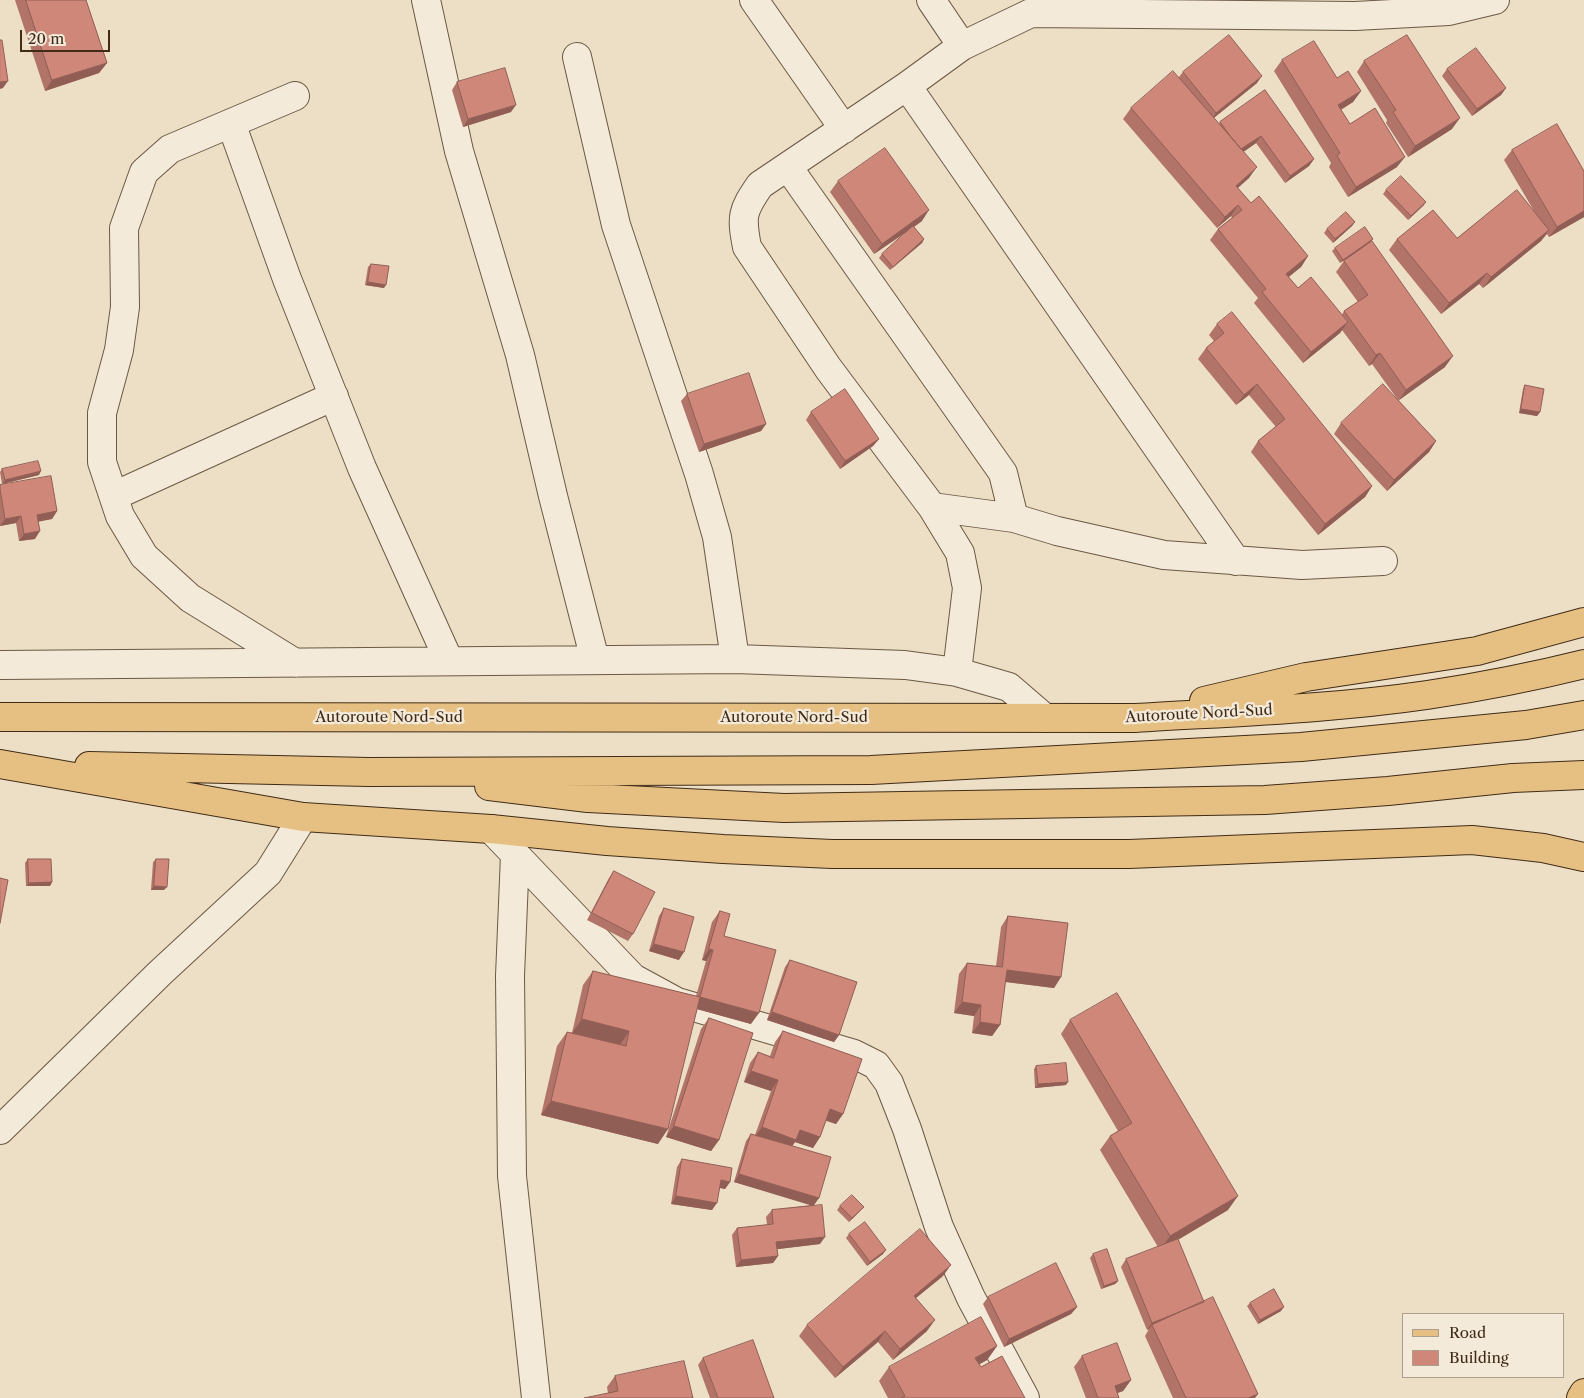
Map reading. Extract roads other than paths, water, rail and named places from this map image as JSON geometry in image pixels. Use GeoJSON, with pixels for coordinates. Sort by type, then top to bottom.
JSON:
{"type":"FeatureCollection","features":[{"type":"Feature","properties":{"kind":"main road"},"geometry":{"type":"LineString","coordinates":[[1136,718],[1306,676],[1478,651],[1584,622]]}},
{"type":"Feature","properties":{"kind":"main road","name":"Autoroute Nord-Sud"},"geometry":{"type":"LineString","coordinates":[[0,717],[1136,718],[1288,709],[1426,695],[1496,684],[1584,664]]}},
{"type":"Feature","properties":{"kind":"main road"},"geometry":{"type":"LineString","coordinates":[[0,764],[369,772],[871,770],[1300,747],[1526,725],[1584,715]]}},
{"type":"Feature","properties":{"kind":"main road"},"geometry":{"type":"LineString","coordinates":[[0,764],[303,817],[491,829],[684,847],[832,854],[1129,854],[1472,840],[1543,848],[1584,857]]}},
{"type":"Feature","properties":{"kind":"main road"},"geometry":{"type":"LineString","coordinates":[[369,772],[588,798],[784,808],[1265,800],[1388,791],[1513,778],[1584,775]]}},
{"type":"Feature","properties":{"kind":"main road"},"geometry":{"type":"LineString","coordinates":[[1581,1398],[1584,1393]]}},
{"type":"Feature","properties":{"kind":"street"},"geometry":{"type":"LineString","coordinates":[[426,0],[459,151],[520,355],[553,496],[595,660]]}},
{"type":"Feature","properties":{"kind":"street"},"geometry":{"type":"LineString","coordinates":[[754,0],[844,129]]}},
{"type":"Feature","properties":{"kind":"street"},"geometry":{"type":"LineString","coordinates":[[931,0],[962,46]]}},
{"type":"Feature","properties":{"kind":"street"},"geometry":{"type":"LineString","coordinates":[[957,672],[967,588],[960,553],[932,507],[828,368],[746,247],[742,224],[746,206],[760,185],[907,86],[962,46],[1031,13],[1131,7],[1355,16],[1449,11],[1495,0]]}},
{"type":"Feature","properties":{"kind":"street"},"geometry":{"type":"LineString","coordinates":[[577,57],[616,225],[699,474],[717,537],[735,659]]}},
{"type":"Feature","properties":{"kind":"street"},"geometry":{"type":"LineString","coordinates":[[907,86],[1236,561]]}},
{"type":"Feature","properties":{"kind":"street"},"geometry":{"type":"LineString","coordinates":[[295,96],[170,149],[144,172],[132,201],[124,228],[125,307],[119,350],[102,414],[102,462],[120,516],[144,556],[190,598],[296,663]]}},
{"type":"Feature","properties":{"kind":"street"},"geometry":{"type":"LineString","coordinates":[[231,123],[288,279],[362,468],[450,661]]}},
{"type":"Feature","properties":{"kind":"street"},"geometry":{"type":"LineString","coordinates":[[788,167],[1003,472],[1014,518]]}},
{"type":"Feature","properties":{"kind":"street"},"geometry":{"type":"LineString","coordinates":[[114,496],[334,396]]}},
{"type":"Feature","properties":{"kind":"street"},"geometry":{"type":"LineString","coordinates":[[932,507],[1014,518],[1057,531],[1164,555],[1302,565],[1383,562]]}},
{"type":"Feature","properties":{"kind":"street"},"geometry":{"type":"LineString","coordinates":[[0,665],[735,659],[905,665],[957,672],[985,679],[1009,688],[1045,718]]}},
{"type":"Feature","properties":{"kind":"street"},"geometry":{"type":"LineString","coordinates":[[0,1130],[160,973],[268,873],[303,817]]}},
{"type":"Feature","properties":{"kind":"street"},"geometry":{"type":"LineString","coordinates":[[491,829],[633,978],[677,1002],[854,1054],[876,1065],[889,1083],[907,1129],[942,1236],[970,1298],[1025,1398]]}},
{"type":"Feature","properties":{"kind":"street"},"geometry":{"type":"LineString","coordinates":[[515,854],[510,976],[512,1176],[536,1398]]}}]}
